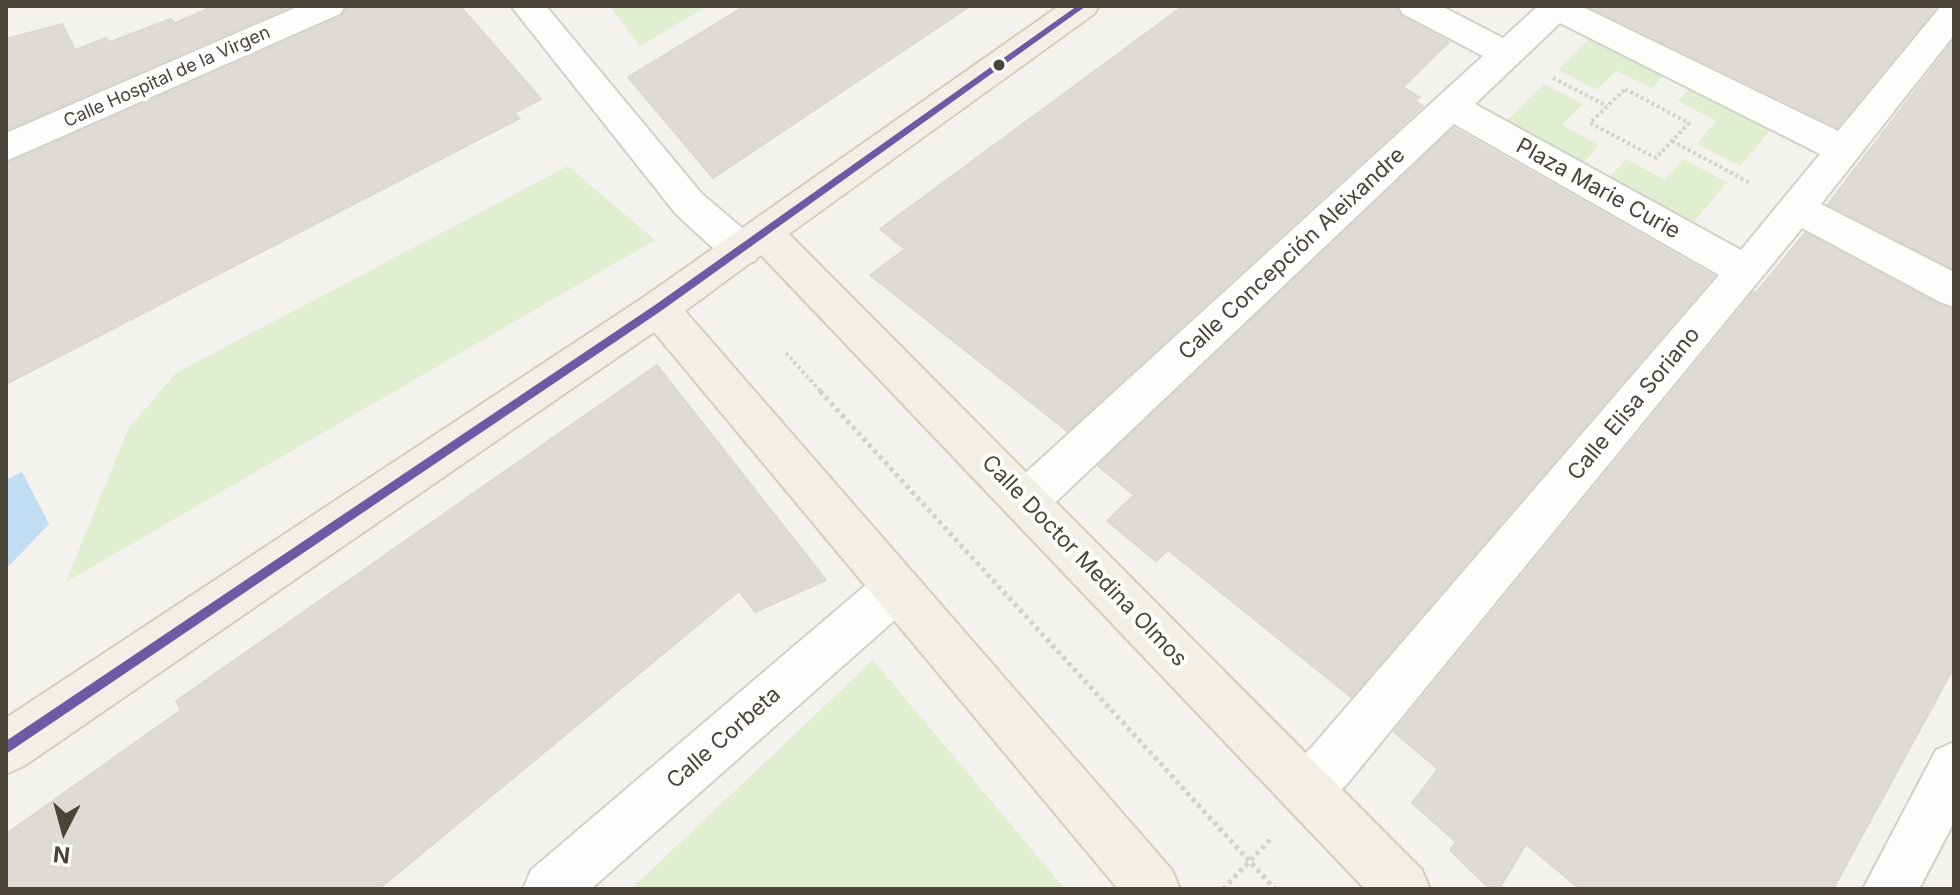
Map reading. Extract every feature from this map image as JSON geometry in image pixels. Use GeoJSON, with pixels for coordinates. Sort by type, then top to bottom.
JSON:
{"type":"FeatureCollection","features":[{"type":"Feature","properties":{"kind":"main road"},"geometry":{"type":"LineString","coordinates":[[6,748],[658,308],[1082,6]]}},
{"type":"Feature","properties":{"kind":"main road","name":"Calle Doctor Medina Olmos"},"geometry":{"type":"LineString","coordinates":[[753,242],[1026,501],[1403,889]]}},
{"type":"Feature","properties":{"kind":"main road"},"geometry":{"type":"LineString","coordinates":[[658,308],[1153,889]]}},
{"type":"Feature","properties":{"kind":"street","name":"Calle Hospital de la Virgen"},"geometry":{"type":"LineString","coordinates":[[6,148],[328,6]]}},
{"type":"Feature","properties":{"kind":"street","name":"Calle Doctor Medina Olmos"},"geometry":{"type":"LineString","coordinates":[[528,6],[689,204],[753,242]]}},
{"type":"Feature","properties":{"kind":"street"},"geometry":{"type":"LineString","coordinates":[[1415,6],[1506,54]]}},
{"type":"Feature","properties":{"kind":"street"},"geometry":{"type":"LineString","coordinates":[[1557,7],[1844,150]]}},
{"type":"Feature","properties":{"kind":"street","name":"Calle Concepción Aleixandre"},"geometry":{"type":"LineString","coordinates":[[1026,501],[1557,7]]}},
{"type":"Feature","properties":{"kind":"street","name":"Calle Elisa Soriano"},"geometry":{"type":"LineString","coordinates":[[1306,788],[1329,766],[1746,271],[1954,12]]}},
{"type":"Feature","properties":{"kind":"street","name":"Plaza Marie Curie"},"geometry":{"type":"LineString","coordinates":[[1450,106],[1746,271]]}},
{"type":"Feature","properties":{"kind":"street"},"geometry":{"type":"LineString","coordinates":[[1797,208],[1954,291]]}},
{"type":"Feature","properties":{"kind":"street","name":"Calle Corbeta"},"geometry":{"type":"LineString","coordinates":[[550,889],[897,588]]}},
{"type":"Feature","properties":{"kind":"street"},"geometry":{"type":"LineString","coordinates":[[1890,889],[1954,768]]}},
{"type":"Feature","properties":{"kind":"path"},"geometry":{"type":"LineString","coordinates":[[1625,89],[1689,123],[1672,141],[1656,158],[1590,123],[1625,89]]}},
{"type":"Feature","properties":{"kind":"path"},"geometry":{"type":"LineString","coordinates":[[1672,141],[1797,208]]}},
{"type":"Feature","properties":{"kind":"path"},"geometry":{"type":"LineString","coordinates":[[775,361],[796,347]]}},
{"type":"Feature","properties":{"kind":"path"},"geometry":{"type":"LineString","coordinates":[[786,353],[1275,889]]}},
{"type":"Feature","properties":{"kind":"path"},"geometry":{"type":"LineString","coordinates":[[1223,889],[1282,828]]}},
{"type":"Feature","properties":{"kind":"green space"},"geometry":{"type":"Polygon","coordinates":[[[609,6],[707,6],[640,46],[609,6]]]}},
{"type":"Feature","properties":{"kind":"green space"},"geometry":{"type":"Polygon","coordinates":[[[1594,34],[1668,71],[1652,88],[1616,71],[1597,90],[1558,70],[1594,34]]]}},
{"type":"Feature","properties":{"kind":"green space"},"geometry":{"type":"Polygon","coordinates":[[[1544,84],[1583,104],[1562,125],[1599,145],[1579,167],[1502,125],[1544,84]]]}},
{"type":"Feature","properties":{"kind":"green space"},"geometry":{"type":"Polygon","coordinates":[[[1694,84],[1776,124],[1740,166],[1697,144],[1716,121],[1678,101],[1694,84]]]}},
{"type":"Feature","properties":{"kind":"green space"},"geometry":{"type":"Polygon","coordinates":[[[1626,159],[1665,180],[1683,159],[1727,182],[1690,227],[1606,181],[1626,159]]]}},
{"type":"Feature","properties":{"kind":"green space"},"geometry":{"type":"Polygon","coordinates":[[[568,166],[655,240],[66,582],[128,429],[176,373],[568,166]]]}},
{"type":"Feature","properties":{"kind":"green space"},"geometry":{"type":"Polygon","coordinates":[[[873,660],[1065,889],[631,889],[873,660]]]}},
{"type":"Feature","properties":{"kind":"water"},"geometry":{"type":"Polygon","coordinates":[[[22,472],[49,524],[6,569],[6,480],[22,472]]]}},
{"type":"Feature","properties":{"kind":"building"},"geometry":{"type":"Polygon","coordinates":[[[214,6],[291,6],[6,130],[6,39],[62,24],[75,50],[106,38],[110,42],[171,19],[175,23],[214,6]]]}},
{"type":"Feature","properties":{"kind":"building"},"geometry":{"type":"Polygon","coordinates":[[[348,6],[460,6],[541,99],[514,113],[520,118],[6,384],[6,164],[341,17],[348,6]]]}},
{"type":"Feature","properties":{"kind":"building"},"geometry":{"type":"Polygon","coordinates":[[[745,6],[970,6],[713,178],[628,77],[745,6]]]}},
{"type":"Feature","properties":{"kind":"building"},"geometry":{"type":"Polygon","coordinates":[[[1183,6],[1395,6],[1402,17],[1449,42],[1403,87],[1420,97],[1415,101],[1423,106],[1067,431],[870,275],[905,249],[880,229],[1183,6]]]}},
{"type":"Feature","properties":{"kind":"building"},"geometry":{"type":"Polygon","coordinates":[[[1588,6],[1937,6],[1837,127],[1588,6]]]}},
{"type":"Feature","properties":{"kind":"building"},"geometry":{"type":"Polygon","coordinates":[[[1954,40],[1954,269],[1828,204],[1954,40]]]}},
{"type":"Feature","properties":{"kind":"building"},"geometry":{"type":"Polygon","coordinates":[[[1454,128],[1714,276],[1351,697],[1168,550],[1156,561],[1107,521],[1134,495],[1098,466],[1454,128]]]}},
{"type":"Feature","properties":{"kind":"building"},"geometry":{"type":"Polygon","coordinates":[[[1805,233],[1939,305],[1954,310],[1954,667],[1833,889],[1580,889],[1526,844],[1499,889],[1490,889],[1450,850],[1456,842],[1412,803],[1438,769],[1394,732],[1805,233]]]}},
{"type":"Feature","properties":{"kind":"building"},"geometry":{"type":"Polygon","coordinates":[[[657,365],[826,580],[755,612],[739,591],[379,889],[6,889],[6,834],[181,710],[176,701],[657,365]]]}},
{"type":"Feature","properties":{"kind":"transit line"},"geometry":{"type":"LineString","coordinates":[[6,748],[658,308],[1082,6]]}}]}
